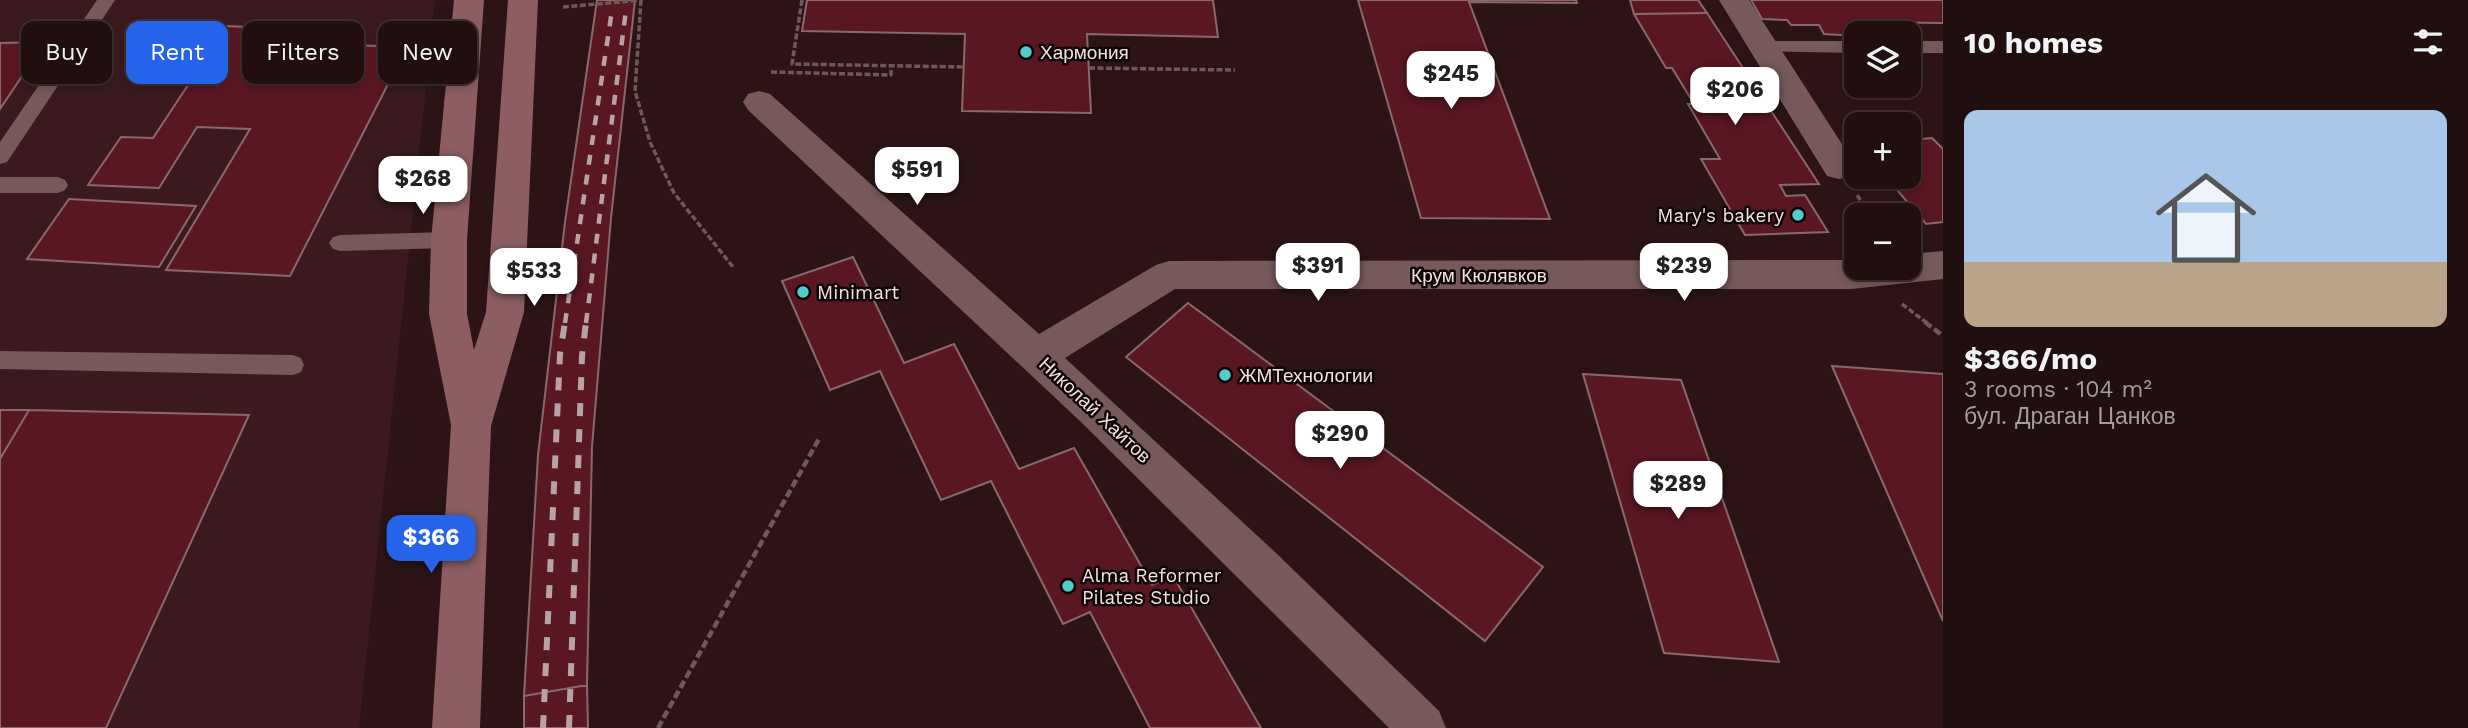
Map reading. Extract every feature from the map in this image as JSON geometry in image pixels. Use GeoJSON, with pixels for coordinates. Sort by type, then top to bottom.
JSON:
{"type":"FeatureCollection","features":[{"type":"Feature","properties":{"kind":"main road"},"geometry":{"type":"LineString","coordinates":[[469,0],[449,240],[448,314],[471,426]]}},
{"type":"Feature","properties":{"kind":"main road"},"geometry":{"type":"LineString","coordinates":[[456,728],[471,426],[505,312],[523,0]]}},
{"type":"Feature","properties":{"kind":"street"},"geometry":{"type":"LineString","coordinates":[[1734,0],[1839,167]]}},
{"type":"Feature","properties":{"kind":"street","name":"Николай Хайтов"},"geometry":{"type":"LineString","coordinates":[[762,86],[1037,355],[1297,600],[1422,728]]}},
{"type":"Feature","properties":{"kind":"street","name":"Крум Кюлявков"},"geometry":{"type":"LineString","coordinates":[[1921,267],[1943,265]]}},
{"type":"Feature","properties":{"kind":"street","name":"Крум Кюлявков"},"geometry":{"type":"LineString","coordinates":[[1037,355],[1169,275],[1844,275]]}},
{"type":"Feature","properties":{"kind":"lane"},"geometry":{"type":"LineString","coordinates":[[0,157],[106,0]]}},
{"type":"Feature","properties":{"kind":"lane"},"geometry":{"type":"LineString","coordinates":[[1763,47],[1844,47]]}},
{"type":"Feature","properties":{"kind":"lane"},"geometry":{"type":"LineString","coordinates":[[1921,47],[1943,47]]}},
{"type":"Feature","properties":{"kind":"lane"},"geometry":{"type":"LineString","coordinates":[[0,185],[58,185]]}},
{"type":"Feature","properties":{"kind":"lane"},"geometry":{"type":"LineString","coordinates":[[340,243],[449,240]]}},
{"type":"Feature","properties":{"kind":"lane"},"geometry":{"type":"LineString","coordinates":[[0,360],[293,365]]}},
{"type":"Feature","properties":{"kind":"path"},"geometry":{"type":"LineString","coordinates":[[563,7],[589,2],[641,0],[635,91],[650,142],[674,193],[733,267]]}},
{"type":"Feature","properties":{"kind":"path"},"geometry":{"type":"LineString","coordinates":[[802,0],[792,64],[964,67]]}},
{"type":"Feature","properties":{"kind":"path"},"geometry":{"type":"LineString","coordinates":[[762,86],[891,75],[891,66]]}},
{"type":"Feature","properties":{"kind":"path"},"geometry":{"type":"LineString","coordinates":[[1089,68],[1235,70]]}},
{"type":"Feature","properties":{"kind":"path"},"geometry":{"type":"LineString","coordinates":[[659,728],[820,437]]}},
{"type":"Feature","properties":{"kind":"shaded area"},"geometry":{"type":"Polygon","coordinates":[[[0,0],[435,0],[433,21],[378,21],[378,84],[426,84],[359,728],[0,728],[0,0]]]}},
{"type":"Feature","properties":{"kind":"building"},"geometry":{"type":"Polygon","coordinates":[[[597,0],[635,0],[611,218],[592,447],[587,685],[524,696],[538,455],[565,222],[597,0]]]}},
{"type":"Feature","properties":{"kind":"building","name":"Хармония"},"geometry":{"type":"Polygon","coordinates":[[[807,0],[1213,0],[1218,37],[1087,34],[1091,113],[962,111],[965,34],[802,31],[807,0]]]}},
{"type":"Feature","properties":{"kind":"building"},"geometry":{"type":"Polygon","coordinates":[[[1358,0],[1576,0],[1577,3],[1469,2],[1550,219],[1421,218],[1358,0]]]}},
{"type":"Feature","properties":{"kind":"building"},"geometry":{"type":"Polygon","coordinates":[[[1630,0],[1698,0],[1707,13],[1634,14],[1630,0]]]}},
{"type":"Feature","properties":{"kind":"building"},"geometry":{"type":"Polygon","coordinates":[[[1751,0],[1943,0],[1943,23],[1844,21],[1844,35],[1824,34],[1819,25],[1791,25],[1787,20],[1762,19],[1751,0]]]}},
{"type":"Feature","properties":{"kind":"building"},"geometry":{"type":"Polygon","coordinates":[[[1707,13],[1819,184],[1780,185],[1786,196],[1805,195],[1828,232],[1745,235],[1701,159],[1720,159],[1688,104],[1694,104],[1672,68],[1666,68],[1634,14],[1707,13]]]}},
{"type":"Feature","properties":{"kind":"building"},"geometry":{"type":"Polygon","coordinates":[[[228,26],[242,27],[242,84],[364,84],[364,46],[378,46],[378,84],[388,84],[290,276],[166,270],[250,129],[197,127],[159,188],[88,185],[121,137],[153,138],[189,84],[228,84],[228,26]]]}},
{"type":"Feature","properties":{"kind":"building"},"geometry":{"type":"Polygon","coordinates":[[[0,43],[21,43],[21,78],[0,109],[0,43]]]}},
{"type":"Feature","properties":{"kind":"building"},"geometry":{"type":"Polygon","coordinates":[[[1932,138],[1943,149],[1943,222],[1926,224],[1921,218],[1921,203],[1908,203],[1896,189],[1921,189],[1921,139],[1932,138]]]}},
{"type":"Feature","properties":{"kind":"building"},"geometry":{"type":"Polygon","coordinates":[[[69,199],[196,206],[159,267],[27,259],[69,199]]]}},
{"type":"Feature","properties":{"kind":"building"},"geometry":{"type":"Polygon","coordinates":[[[853,257],[904,363],[954,344],[1019,469],[1074,448],[1152,585],[1173,576],[1261,728],[1150,728],[1090,612],[1063,624],[991,481],[941,500],[880,371],[830,390],[782,281],[853,257]]]}},
{"type":"Feature","properties":{"kind":"building"},"geometry":{"type":"Polygon","coordinates":[[[1188,303],[1543,567],[1485,641],[1126,357],[1188,303]]]}},
{"type":"Feature","properties":{"kind":"building"},"geometry":{"type":"Polygon","coordinates":[[[1832,366],[1943,374],[1943,621],[1832,366]]]}},
{"type":"Feature","properties":{"kind":"building"},"geometry":{"type":"Polygon","coordinates":[[[1583,374],[1681,380],[1779,662],[1664,653],[1583,374]]]}},
{"type":"Feature","properties":{"kind":"building"},"geometry":{"type":"Polygon","coordinates":[[[0,410],[29,410],[0,459],[0,410]]]}},
{"type":"Feature","properties":{"kind":"building"},"geometry":{"type":"Polygon","coordinates":[[[29,410],[249,415],[106,728],[0,728],[0,459],[29,410]]]}},
{"type":"Feature","properties":{"kind":"building"},"geometry":{"type":"Polygon","coordinates":[[[587,685],[588,728],[524,728],[524,696],[587,685]]]}},
{"type":"Feature","properties":{"kind":"railway"},"geometry":{"type":"LineString","coordinates":[[565,323],[612,10]]}},
{"type":"Feature","properties":{"kind":"railway"},"geometry":{"type":"LineString","coordinates":[[586,323],[626,10]]}},
{"type":"Feature","properties":{"kind":"railway"},"geometry":{"type":"LineString","coordinates":[[543,728],[560,354],[565,322]]}},
{"type":"Feature","properties":{"kind":"railway"},"geometry":{"type":"LineString","coordinates":[[569,728],[582,356],[586,322]]}},
{"type":"Feature","properties":{"kind":"place","name":"Хармония"},"geometry":{"type":"Point","coordinates":[1026,52]}},
{"type":"Feature","properties":{"kind":"place","name":"Mary's bakery"},"geometry":{"type":"Point","coordinates":[1798,215]}},
{"type":"Feature","properties":{"kind":"place","name":"Minimart"},"geometry":{"type":"Point","coordinates":[803,292]}},
{"type":"Feature","properties":{"kind":"place","name":"ЖМТехнологии"},"geometry":{"type":"Point","coordinates":[1225,375]}},
{"type":"Feature","properties":{"kind":"place","name":"Alma Reformer Pilates Studio"},"geometry":{"type":"Point","coordinates":[1068,586]}}]}
